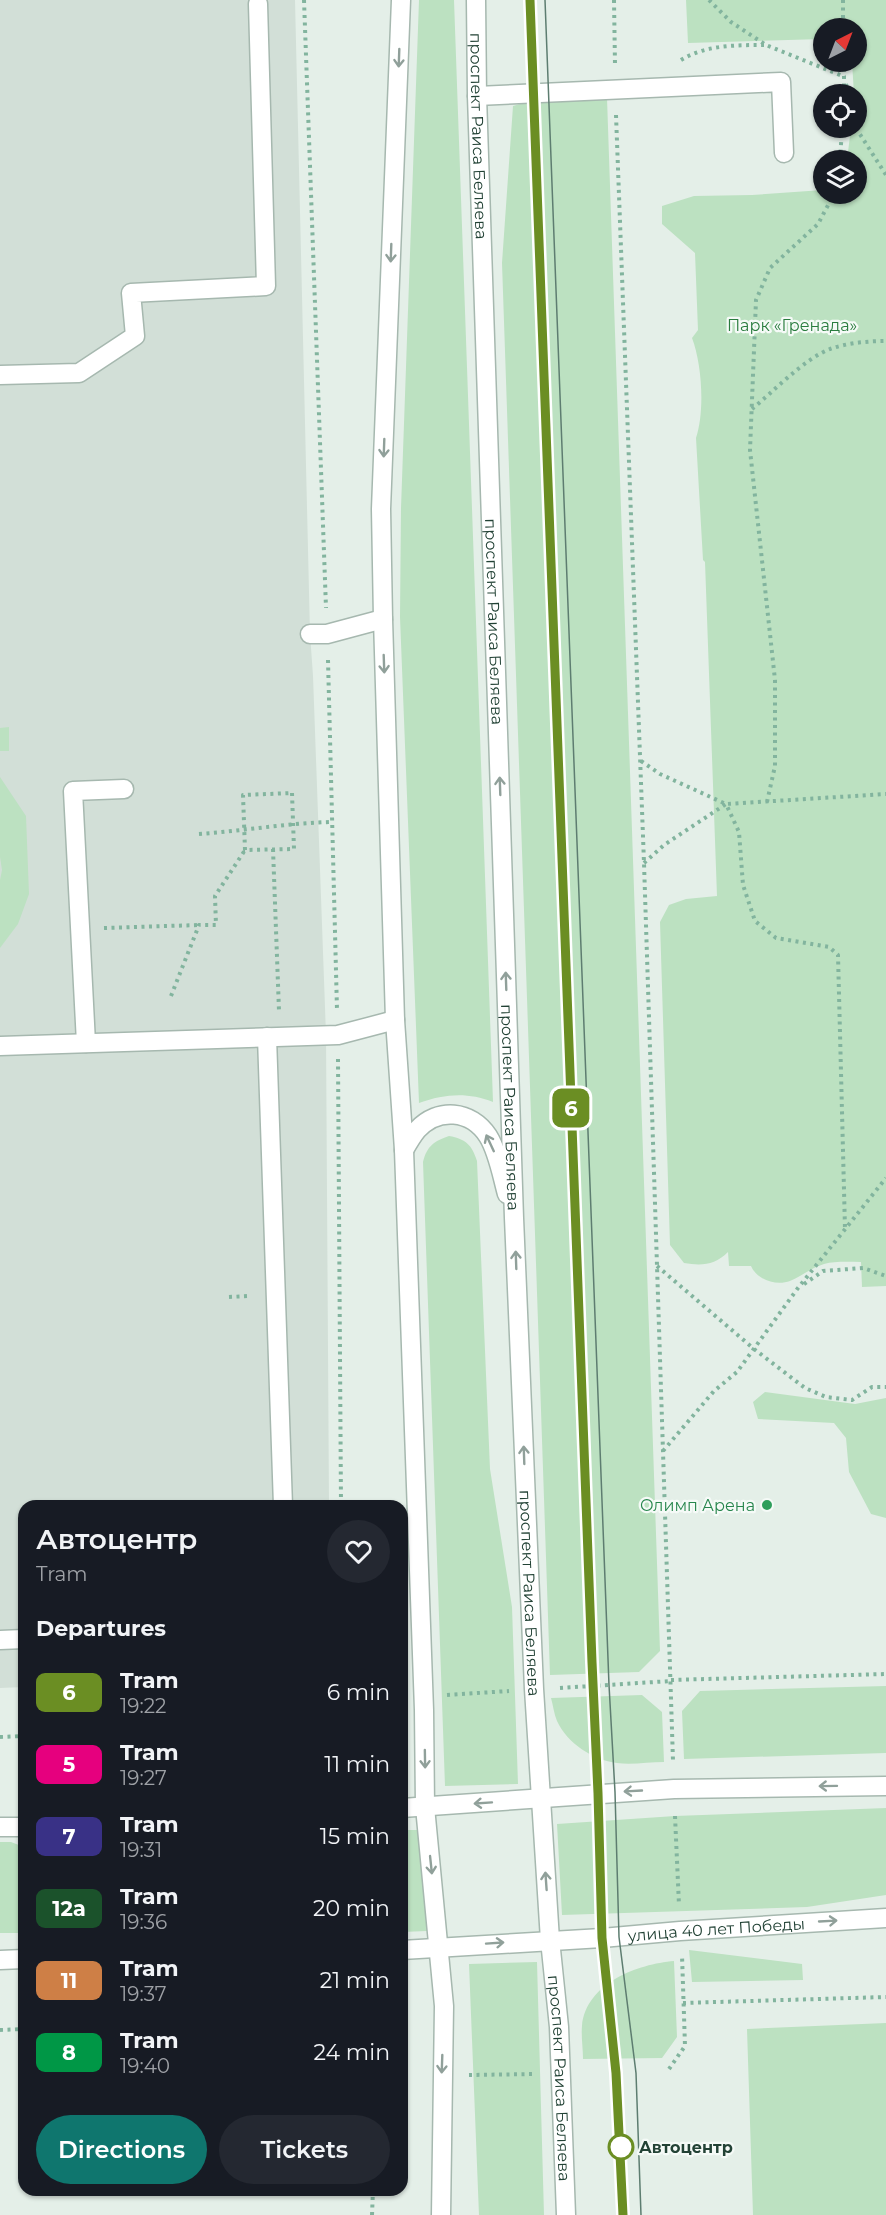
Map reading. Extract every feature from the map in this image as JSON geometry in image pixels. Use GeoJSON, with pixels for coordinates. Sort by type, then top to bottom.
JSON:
{"type":"FeatureCollection","features":[{"type":"Feature","properties":{"kind":"street"},"geometry":{"type":"LineString","coordinates":[[401,0],[381,509],[395,1020],[404,1150],[424,1703],[425,1807],[444,2006],[441,2215]]}},
{"type":"Feature","properties":{"kind":"street","name":"проспект Раиса Беляева"},"geometry":{"type":"LineString","coordinates":[[476,0],[477,96],[514,1218],[533,1678],[550,1940],[559,2027],[566,2215]]}},
{"type":"Feature","properties":{"kind":"street"},"geometry":{"type":"LineString","coordinates":[[0,375],[79,373],[135,336],[131,293],[266,286],[258,4]]}},
{"type":"Feature","properties":{"kind":"street"},"geometry":{"type":"LineString","coordinates":[[477,96],[781,82],[784,153]]}},
{"type":"Feature","properties":{"kind":"street"},"geometry":{"type":"LineString","coordinates":[[318,634],[383,619]]}},
{"type":"Feature","properties":{"kind":"street"},"geometry":{"type":"LineString","coordinates":[[86,1043],[73,791],[123,789]]}},
{"type":"Feature","properties":{"kind":"street"},"geometry":{"type":"LineString","coordinates":[[0,1046],[338,1035],[395,1020]]}},
{"type":"Feature","properties":{"kind":"street"},"geometry":{"type":"LineString","coordinates":[[273,1037],[283,1500]]}},
{"type":"Feature","properties":{"kind":"street"},"geometry":{"type":"LineString","coordinates":[[404,1150],[417,1130],[431,1119],[446,1114],[462,1115],[478,1125],[489,1137],[514,1218]]}},
{"type":"Feature","properties":{"kind":"street"},"geometry":{"type":"LineString","coordinates":[[0,1640],[18,1639]]}},
{"type":"Feature","properties":{"kind":"street"},"geometry":{"type":"LineString","coordinates":[[408,1808],[674,1789],[886,1786]]}},
{"type":"Feature","properties":{"kind":"street","name":"улица 40 лет Победы"},"geometry":{"type":"LineString","coordinates":[[408,1950],[886,1918]]}},
{"type":"Feature","properties":{"kind":"street"},"geometry":{"type":"LineString","coordinates":[[0,1960],[18,1958]]}},
{"type":"Feature","properties":{"kind":"path"},"geometry":{"type":"LineString","coordinates":[[304,0],[318,634],[332,822],[338,1035],[341,1500]]}},
{"type":"Feature","properties":{"kind":"path"},"geometry":{"type":"LineString","coordinates":[[614,0],[615,89],[644,863],[673,1761]]}},
{"type":"Feature","properties":{"kind":"path"},"geometry":{"type":"LineString","coordinates":[[710,0],[731,22],[766,45],[845,77]]}},
{"type":"Feature","properties":{"kind":"path"},"geometry":{"type":"LineString","coordinates":[[843,0],[843,18]]}},
{"type":"Feature","properties":{"kind":"path"},"geometry":{"type":"LineString","coordinates":[[653,88],[666,69],[690,54],[728,45],[766,45]]}},
{"type":"Feature","properties":{"kind":"path"},"geometry":{"type":"LineString","coordinates":[[845,72],[845,84]]}},
{"type":"Feature","properties":{"kind":"path"},"geometry":{"type":"LineString","coordinates":[[845,77],[847,84]]}},
{"type":"Feature","properties":{"kind":"path"},"geometry":{"type":"LineString","coordinates":[[862,138],[886,175]]}},
{"type":"Feature","properties":{"kind":"path"},"geometry":{"type":"LineString","coordinates":[[766,802],[775,766],[775,680],[750,450],[756,300],[770,268],[818,224],[829,204]]}},
{"type":"Feature","properties":{"kind":"path"},"geometry":{"type":"LineString","coordinates":[[752,410],[799,368],[830,350],[870,341],[886,341]]}},
{"type":"Feature","properties":{"kind":"path"},"geometry":{"type":"LineString","coordinates":[[640,760],[660,774],[726,804],[886,794]]}},
{"type":"Feature","properties":{"kind":"path"},"geometry":{"type":"LineString","coordinates":[[81,929],[216,925],[215,896],[245,850],[243,795],[292,793],[294,849],[245,850]]}},
{"type":"Feature","properties":{"kind":"path"},"geometry":{"type":"LineString","coordinates":[[644,863],[664,845],[726,804]]}},
{"type":"Feature","properties":{"kind":"path"},"geometry":{"type":"LineString","coordinates":[[726,804],[738,832],[743,885],[755,921],[776,938],[830,947],[838,955],[845,1229]]}},
{"type":"Feature","properties":{"kind":"path"},"geometry":{"type":"LineString","coordinates":[[199,834],[245,831],[293,823],[332,822]]}},
{"type":"Feature","properties":{"kind":"path"},"geometry":{"type":"LineString","coordinates":[[273,849],[273,1037]]}},
{"type":"Feature","properties":{"kind":"path"},"geometry":{"type":"LineString","coordinates":[[171,996],[199,925]]}},
{"type":"Feature","properties":{"kind":"path"},"geometry":{"type":"LineString","coordinates":[[663,1451],[714,1391],[737,1372],[798,1288],[886,1178]]}},
{"type":"Feature","properties":{"kind":"path"},"geometry":{"type":"LineString","coordinates":[[657,1266],[754,1349],[805,1388],[826,1397],[852,1400],[872,1387],[886,1387]]}},
{"type":"Feature","properties":{"kind":"path"},"geometry":{"type":"LineString","coordinates":[[798,1288],[823,1271],[863,1268],[886,1276]]}},
{"type":"Feature","properties":{"kind":"path"},"geometry":{"type":"LineString","coordinates":[[551,1689],[671,1681],[886,1674]]}},
{"type":"Feature","properties":{"kind":"path"},"geometry":{"type":"LineString","coordinates":[[444,1695],[515,1691]]}},
{"type":"Feature","properties":{"kind":"path"},"geometry":{"type":"LineString","coordinates":[[0,1737],[18,1736]]}},
{"type":"Feature","properties":{"kind":"path"},"geometry":{"type":"LineString","coordinates":[[675,1816],[680,1912]]}},
{"type":"Feature","properties":{"kind":"path"},"geometry":{"type":"LineString","coordinates":[[669,2069],[685,2046],[682,1950]]}},
{"type":"Feature","properties":{"kind":"path"},"geometry":{"type":"LineString","coordinates":[[683,2003],[886,1997]]}},
{"type":"Feature","properties":{"kind":"path"},"geometry":{"type":"LineString","coordinates":[[0,2030],[18,2029]]}},
{"type":"Feature","properties":{"kind":"path"},"geometry":{"type":"LineString","coordinates":[[468,2075],[561,2074]]}},
{"type":"Feature","properties":{"kind":"path"},"geometry":{"type":"LineString","coordinates":[[372,2215],[373,2196]]}},
{"type":"Feature","properties":{"kind":"shaded area"},"geometry":{"type":"Polygon","coordinates":[[[0,0],[295,0],[310,634],[326,1035],[329,1500],[18,1500],[18,1687],[0,1688],[0,0]]]}},
{"type":"Feature","properties":{"kind":"green space"},"geometry":{"type":"Polygon","coordinates":[[[419,0],[454,0],[493,1102],[456,1095],[419,1103],[400,617],[401,508],[419,0]]]}},
{"type":"Feature","properties":{"kind":"green space","name":"Парк «Гренада»"},"geometry":{"type":"Polygon","coordinates":[[[686,0],[886,0],[886,1286],[862,1287],[861,1262],[824,1264],[790,1281],[779,1283],[762,1278],[751,1266],[729,1266],[728,1252],[708,1264],[684,1263],[670,1245],[660,922],[669,905],[686,899],[717,896],[705,562],[703,560],[696,438],[701,415],[701,388],[698,361],[692,338],[698,330],[695,253],[662,224],[662,206],[694,196],[813,191],[813,204],[867,204],[867,150],[848,150],[850,138],[867,138],[867,84],[853,84],[853,72],[867,72],[867,18],[813,18],[813,39],[688,43],[686,0]]]}},
{"type":"Feature","properties":{"kind":"green space"},"geometry":{"type":"Polygon","coordinates":[[[607,98],[660,1651],[639,1672],[550,1675],[502,263],[513,106],[534,100],[607,98]]]}},
{"type":"Feature","properties":{"kind":"green space"},"geometry":{"type":"Polygon","coordinates":[[[9,727],[9,751],[0,751],[0,728],[9,727]]]}},
{"type":"Feature","properties":{"kind":"green space"},"geometry":{"type":"Polygon","coordinates":[[[0,777],[26,816],[29,894],[18,924],[0,948],[2,870],[0,777]]]}},
{"type":"Feature","properties":{"kind":"green space"},"geometry":{"type":"Polygon","coordinates":[[[449,1136],[467,1144],[477,1161],[490,1469],[512,1607],[518,1784],[445,1786],[423,1162],[432,1145],[449,1136]]]}},
{"type":"Feature","properties":{"kind":"green space"},"geometry":{"type":"Polygon","coordinates":[[[765,1392],[855,1404],[886,1398],[886,1518],[871,1514],[849,1472],[846,1438],[834,1423],[758,1419],[753,1402],[765,1392]]]}},
{"type":"Feature","properties":{"kind":"green space"},"geometry":{"type":"Polygon","coordinates":[[[886,1686],[886,1753],[684,1759],[682,1711],[700,1691],[886,1686]]]}},
{"type":"Feature","properties":{"kind":"green space"},"geometry":{"type":"Polygon","coordinates":[[[642,1695],[662,1712],[664,1762],[617,1763],[590,1754],[574,1743],[561,1729],[551,1698],[642,1695]]]}},
{"type":"Feature","properties":{"kind":"green space"},"geometry":{"type":"Polygon","coordinates":[[[886,1808],[886,1895],[807,1907],[562,1915],[557,1824],[675,1816],[886,1808]]]}},
{"type":"Feature","properties":{"kind":"green space"},"geometry":{"type":"Polygon","coordinates":[[[408,1830],[423,1830],[427,1931],[408,1932],[408,1830]]]}},
{"type":"Feature","properties":{"kind":"green space"},"geometry":{"type":"Polygon","coordinates":[[[0,1842],[11,1842],[18,1845],[18,1933],[0,1933],[0,1842]]]}},
{"type":"Feature","properties":{"kind":"green space"},"geometry":{"type":"Polygon","coordinates":[[[689,1950],[802,1964],[803,1980],[692,1982],[689,1950]]]}},
{"type":"Feature","properties":{"kind":"green space"},"geometry":{"type":"Polygon","coordinates":[[[674,1961],[677,2037],[662,2058],[583,2059],[582,2026],[586,2011],[593,1998],[603,1987],[645,1966],[674,1961]]]}},
{"type":"Feature","properties":{"kind":"green space"},"geometry":{"type":"Polygon","coordinates":[[[537,1962],[544,2215],[479,2215],[469,1964],[537,1962]]]}},
{"type":"Feature","properties":{"kind":"green space"},"geometry":{"type":"Polygon","coordinates":[[[886,2023],[886,2215],[753,2215],[747,2029],[886,2023]]]}},
{"type":"Feature","properties":{"kind":"tram line"},"geometry":{"type":"LineString","coordinates":[[530,0],[602,1938],[616,2073],[623,2215]]}},
{"type":"Feature","properties":{"kind":"tram line","name":"6"},"geometry":{"type":"LineString","coordinates":[[530,0],[602,1938],[616,2073],[623,2215]]}},
{"type":"Feature","properties":{"kind":"tram line"},"geometry":{"type":"LineString","coordinates":[[545,0],[619,1937],[636,2073],[641,2215]]}},
{"type":"Feature","properties":{"kind":"place","name":"Олимп Арена"},"geometry":{"type":"Point","coordinates":[767,1505]}},
{"type":"Feature","properties":{"kind":"place","name":"Автоцентр"},"geometry":{"type":"Point","coordinates":[621,2147]}}]}
